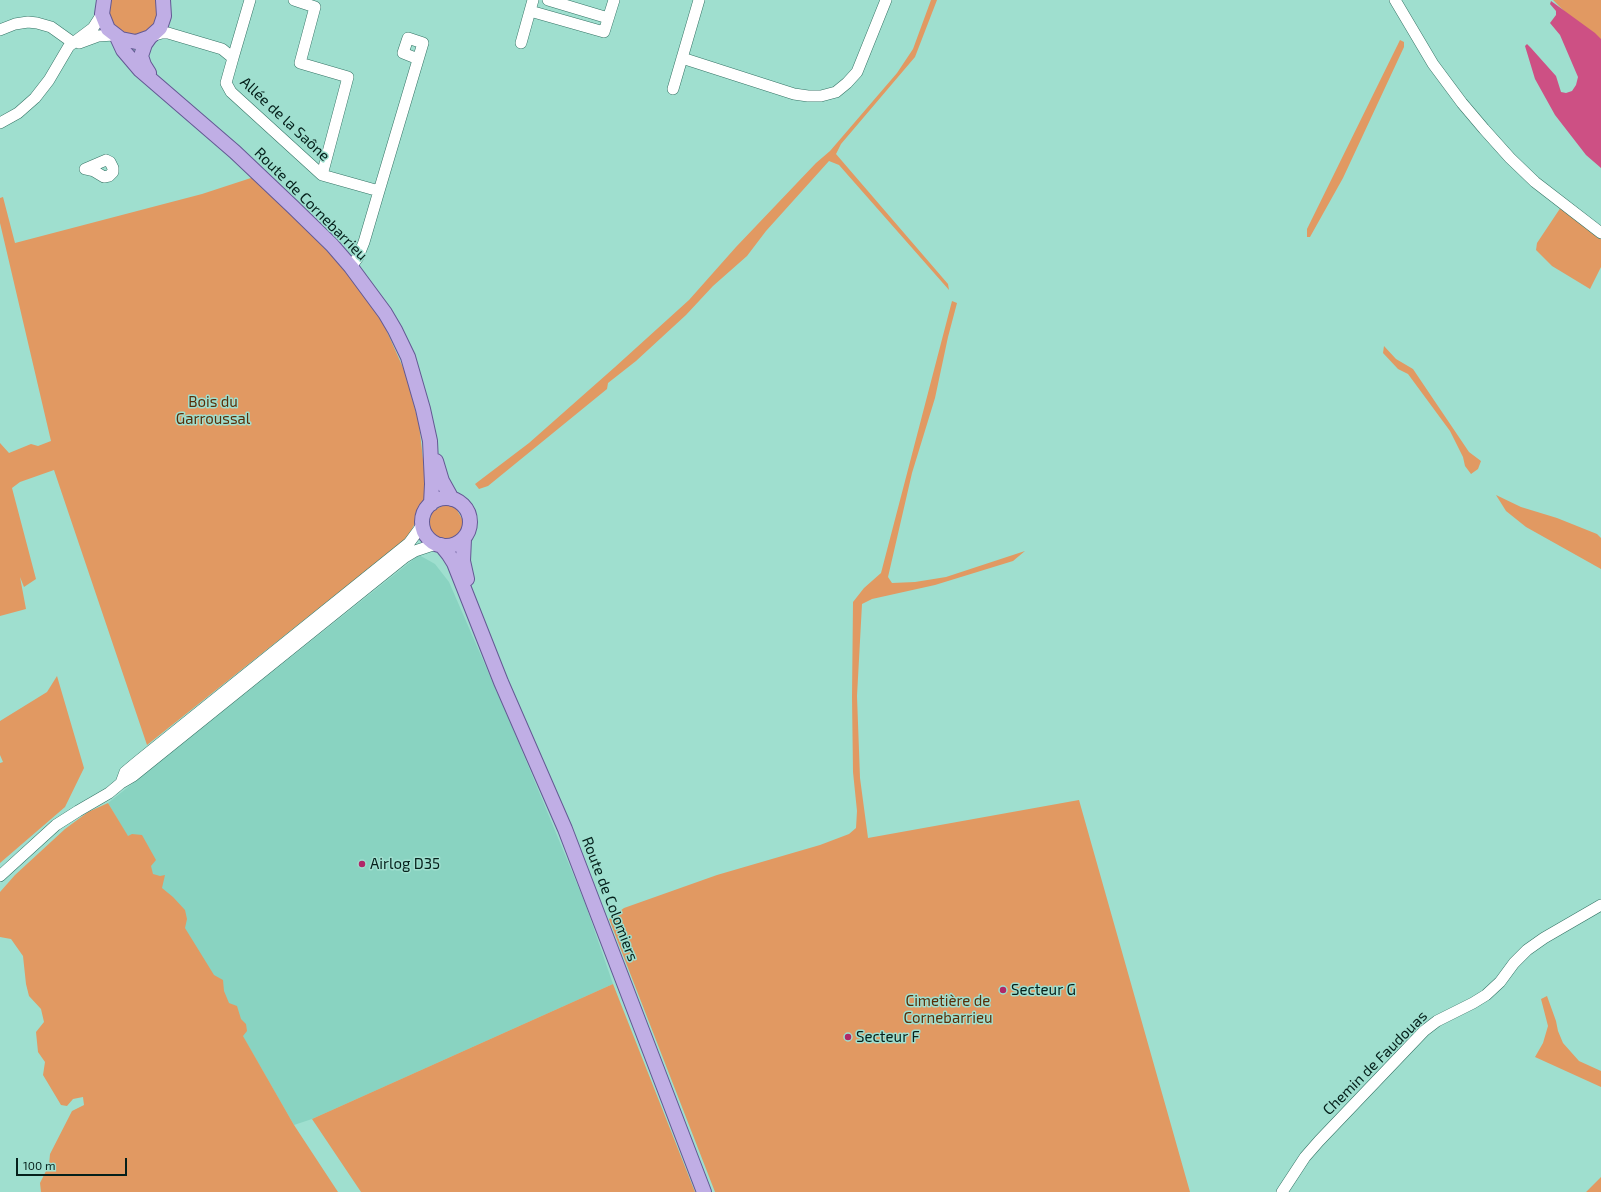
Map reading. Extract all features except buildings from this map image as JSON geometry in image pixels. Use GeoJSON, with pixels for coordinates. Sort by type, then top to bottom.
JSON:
{"type":"FeatureCollection","features":[{"type":"Feature","properties":{"kind":"main road"},"geometry":{"type":"LineString","coordinates":[[115,36],[126,41],[136,42],[150,37],[160,28],[164,16],[164,0]]}},
{"type":"Feature","properties":{"kind":"main road","name":"Route de Cornebarrieu"},"geometry":{"type":"LineString","coordinates":[[102,5],[106,24],[123,50],[133,62],[264,179],[346,262],[385,313],[404,348],[420,395],[430,441],[442,481],[452,500]]}},
{"type":"Feature","properties":{"kind":"main road","name":"Route de Cornebarrieu"},"geometry":{"type":"LineString","coordinates":[[150,37],[144,44],[141,56],[144,65],[156,83]]}},
{"type":"Feature","properties":{"kind":"main road","name":"Route de Cornebarrieu"},"geometry":{"type":"LineString","coordinates":[[430,441],[432,484],[431,504]]}},
{"type":"Feature","properties":{"kind":"main road"},"geometry":{"type":"LineString","coordinates":[[441,499],[452,500],[463,506],[469,516],[470,524],[468,532],[464,539],[457,544],[449,546],[438,545],[428,538],[424,531],[423,517],[431,504],[441,499]]}},
{"type":"Feature","properties":{"kind":"main road","name":"Route de Colomiers"},"geometry":{"type":"LineString","coordinates":[[464,539],[463,561],[476,621]]}},
{"type":"Feature","properties":{"kind":"main road","name":"Route de Colomiers"},"geometry":{"type":"LineString","coordinates":[[438,545],[449,555],[454,563],[476,621],[572,849],[704,1192]]}},
{"type":"Feature","properties":{"kind":"street"},"geometry":{"type":"LineString","coordinates":[[233,58],[250,0]]}},
{"type":"Feature","properties":{"kind":"street"},"geometry":{"type":"LineString","coordinates":[[294,0],[315,7],[300,63],[348,77],[322,175]]}},
{"type":"Feature","properties":{"kind":"street"},"geometry":{"type":"LineString","coordinates":[[521,43],[533,0]]}},
{"type":"Feature","properties":{"kind":"street"},"geometry":{"type":"LineString","coordinates":[[548,0],[608,18]]}},
{"type":"Feature","properties":{"kind":"street"},"geometry":{"type":"LineString","coordinates":[[530,11],[604,32],[614,0]]}},
{"type":"Feature","properties":{"kind":"street"},"geometry":{"type":"LineString","coordinates":[[673,89],[699,0]]}},
{"type":"Feature","properties":{"kind":"street"},"geometry":{"type":"LineString","coordinates":[[682,58],[794,94],[821,96],[836,92],[858,72],[886,0]]}},
{"type":"Feature","properties":{"kind":"street"},"geometry":{"type":"LineString","coordinates":[[1396,0],[1433,64],[1462,103],[1484,129],[1510,158],[1535,182],[1601,233]]}},
{"type":"Feature","properties":{"kind":"street"},"geometry":{"type":"LineString","coordinates":[[0,123],[18,113],[35,98],[49,80],[72,42],[93,28],[102,5]]}},
{"type":"Feature","properties":{"kind":"street","name":"Allée de la Saône"},"geometry":{"type":"LineString","coordinates":[[164,16],[172,30],[184,37]]}},
{"type":"Feature","properties":{"kind":"street"},"geometry":{"type":"LineString","coordinates":[[0,30],[15,24],[28,22],[37,23],[50,27],[72,42]]}},
{"type":"Feature","properties":{"kind":"street","name":"Allée de la Saône"},"geometry":{"type":"LineString","coordinates":[[150,37],[162,33],[184,37],[222,49],[233,58],[226,83],[230,92],[322,175],[379,190]]}},
{"type":"Feature","properties":{"kind":"street"},"geometry":{"type":"LineString","coordinates":[[64,54],[90,38],[115,36]]}},
{"type":"Feature","properties":{"kind":"street"},"geometry":{"type":"LineString","coordinates":[[346,262],[353,250],[361,248],[364,242],[418,59]]}},
{"type":"Feature","properties":{"kind":"street"},"geometry":{"type":"LineString","coordinates":[[121,782],[125,772],[137,762],[409,543],[423,524]]}},
{"type":"Feature","properties":{"kind":"street"},"geometry":{"type":"LineString","coordinates":[[0,876],[56,825],[109,793],[121,782],[133,776],[405,557],[415,551],[438,545]]}},
{"type":"Feature","properties":{"kind":"street","name":"Chemin de Faudouas"},"geometry":{"type":"LineString","coordinates":[[1282,1192],[1301,1163],[1319,1142],[1424,1031],[1437,1021],[1486,995],[1500,982],[1514,963],[1527,950],[1544,938],[1601,905]]}},
{"type":"Feature","properties":{"kind":"shaded area"},"geometry":{"type":"Polygon","coordinates":[[[1551,1],[1601,39],[1601,168],[1586,155],[1555,115],[1535,79],[1525,46],[1527,44],[1556,76],[1561,92],[1566,93],[1572,91],[1576,85],[1578,77],[1560,35],[1550,23],[1556,15],[1556,11],[1550,4],[1551,1]]]}},
{"type":"Feature","properties":{"kind":"shaded area"},"geometry":{"type":"Polygon","coordinates":[[[419,555],[435,564],[449,582],[513,729],[585,903],[613,984],[312,1119],[294,1125],[108,803],[419,555]]]}},
{"type":"Feature","properties":{"kind":"green space"},"geometry":{"type":"Polygon","coordinates":[[[110,0],[158,0],[160,7],[154,29],[130,38],[109,21],[110,0]]]}},
{"type":"Feature","properties":{"kind":"green space"},"geometry":{"type":"Polygon","coordinates":[[[931,0],[937,0],[915,57],[841,144],[836,154],[948,284],[949,290],[839,165],[829,161],[766,231],[747,256],[713,286],[686,315],[636,361],[608,383],[607,389],[488,486],[479,489],[475,484],[529,443],[689,300],[736,247],[816,163],[830,151],[897,73],[913,49],[931,0]]]}},
{"type":"Feature","properties":{"kind":"green space"},"geometry":{"type":"Polygon","coordinates":[[[1553,0],[1601,0],[1601,42],[1575,22],[1553,0]]]}},
{"type":"Feature","properties":{"kind":"green space"},"geometry":{"type":"Polygon","coordinates":[[[1400,40],[1404,42],[1404,47],[1343,178],[1310,237],[1307,237],[1307,229],[1400,40]]]}},
{"type":"Feature","properties":{"kind":"green space","name":"Bois du Garroussal"},"geometry":{"type":"Polygon","coordinates":[[[254,177],[333,257],[363,293],[384,325],[405,372],[419,424],[427,495],[417,510],[415,523],[408,537],[147,745],[54,470],[20,482],[12,488],[36,579],[24,587],[20,577],[26,609],[0,616],[0,443],[9,453],[31,444],[38,446],[51,441],[0,223],[0,198],[3,197],[15,243],[202,194],[254,177]]]}},
{"type":"Feature","properties":{"kind":"green space"},"geometry":{"type":"Polygon","coordinates":[[[1561,207],[1601,237],[1601,267],[1590,289],[1552,266],[1536,250],[1537,243],[1561,207]]]}},
{"type":"Feature","properties":{"kind":"green space","name":"Cimetière de Cornebarrieu"},"geometry":{"type":"Polygon","coordinates":[[[952,301],[957,303],[935,398],[912,473],[888,577],[892,583],[915,582],[946,577],[1025,551],[1013,561],[935,585],[872,599],[862,604],[857,696],[860,778],[868,838],[1079,800],[1190,1192],[715,1192],[609,919],[624,908],[717,875],[820,845],[849,834],[856,828],[857,811],[853,772],[852,697],[853,602],[864,588],[881,573],[952,301]]]}},
{"type":"Feature","properties":{"kind":"green space"},"geometry":{"type":"Polygon","coordinates":[[[1384,346],[1396,359],[1413,369],[1469,452],[1481,461],[1478,469],[1471,474],[1465,466],[1463,457],[1450,431],[1408,374],[1398,369],[1383,353],[1384,346]]]}},
{"type":"Feature","properties":{"kind":"green space"},"geometry":{"type":"Polygon","coordinates":[[[1496,495],[1521,507],[1557,518],[1597,534],[1601,538],[1601,569],[1526,527],[1506,511],[1496,495]]]}},
{"type":"Feature","properties":{"kind":"green space"},"geometry":{"type":"Polygon","coordinates":[[[448,505],[457,508],[464,522],[463,530],[459,535],[449,540],[438,538],[430,529],[429,523],[432,512],[442,506],[448,505]]]}},
{"type":"Feature","properties":{"kind":"green space"},"geometry":{"type":"Polygon","coordinates":[[[57,676],[84,768],[65,807],[0,863],[0,763],[3,762],[0,755],[0,721],[47,692],[57,676]]]}},
{"type":"Feature","properties":{"kind":"green space"},"geometry":{"type":"Polygon","coordinates":[[[108,803],[128,836],[132,834],[142,835],[156,860],[151,866],[153,874],[160,876],[165,875],[162,888],[185,910],[187,919],[185,928],[214,975],[223,980],[224,991],[229,1003],[237,1006],[241,1019],[246,1024],[247,1031],[243,1036],[294,1125],[338,1192],[41,1192],[40,1183],[49,1165],[50,1154],[72,1111],[84,1105],[83,1097],[73,1099],[67,1106],[61,1105],[43,1075],[45,1062],[38,1052],[36,1032],[44,1022],[41,1009],[29,996],[23,956],[11,939],[0,937],[0,892],[15,875],[65,829],[88,812],[108,803]]]}},
{"type":"Feature","properties":{"kind":"green space"},"geometry":{"type":"Polygon","coordinates":[[[613,984],[695,1192],[361,1192],[312,1119],[613,984]]]}},
{"type":"Feature","properties":{"kind":"green space"},"geometry":{"type":"Polygon","coordinates":[[[1547,996],[1563,1043],[1579,1061],[1601,1071],[1601,1087],[1535,1057],[1543,1043],[1548,1026],[1541,999],[1547,996]]]}},
{"type":"Feature","properties":{"kind":"green space"},"geometry":{"type":"Polygon","coordinates":[[[1601,1177],[1601,1192],[1586,1192],[1601,1177]]]}},
{"type":"Feature","properties":{"kind":"place","name":"Airlog D35"},"geometry":{"type":"Point","coordinates":[362,864]}},
{"type":"Feature","properties":{"kind":"place","name":"Secteur G"},"geometry":{"type":"Point","coordinates":[1003,990]}},
{"type":"Feature","properties":{"kind":"place","name":"Secteur F"},"geometry":{"type":"Point","coordinates":[848,1037]}}]}
